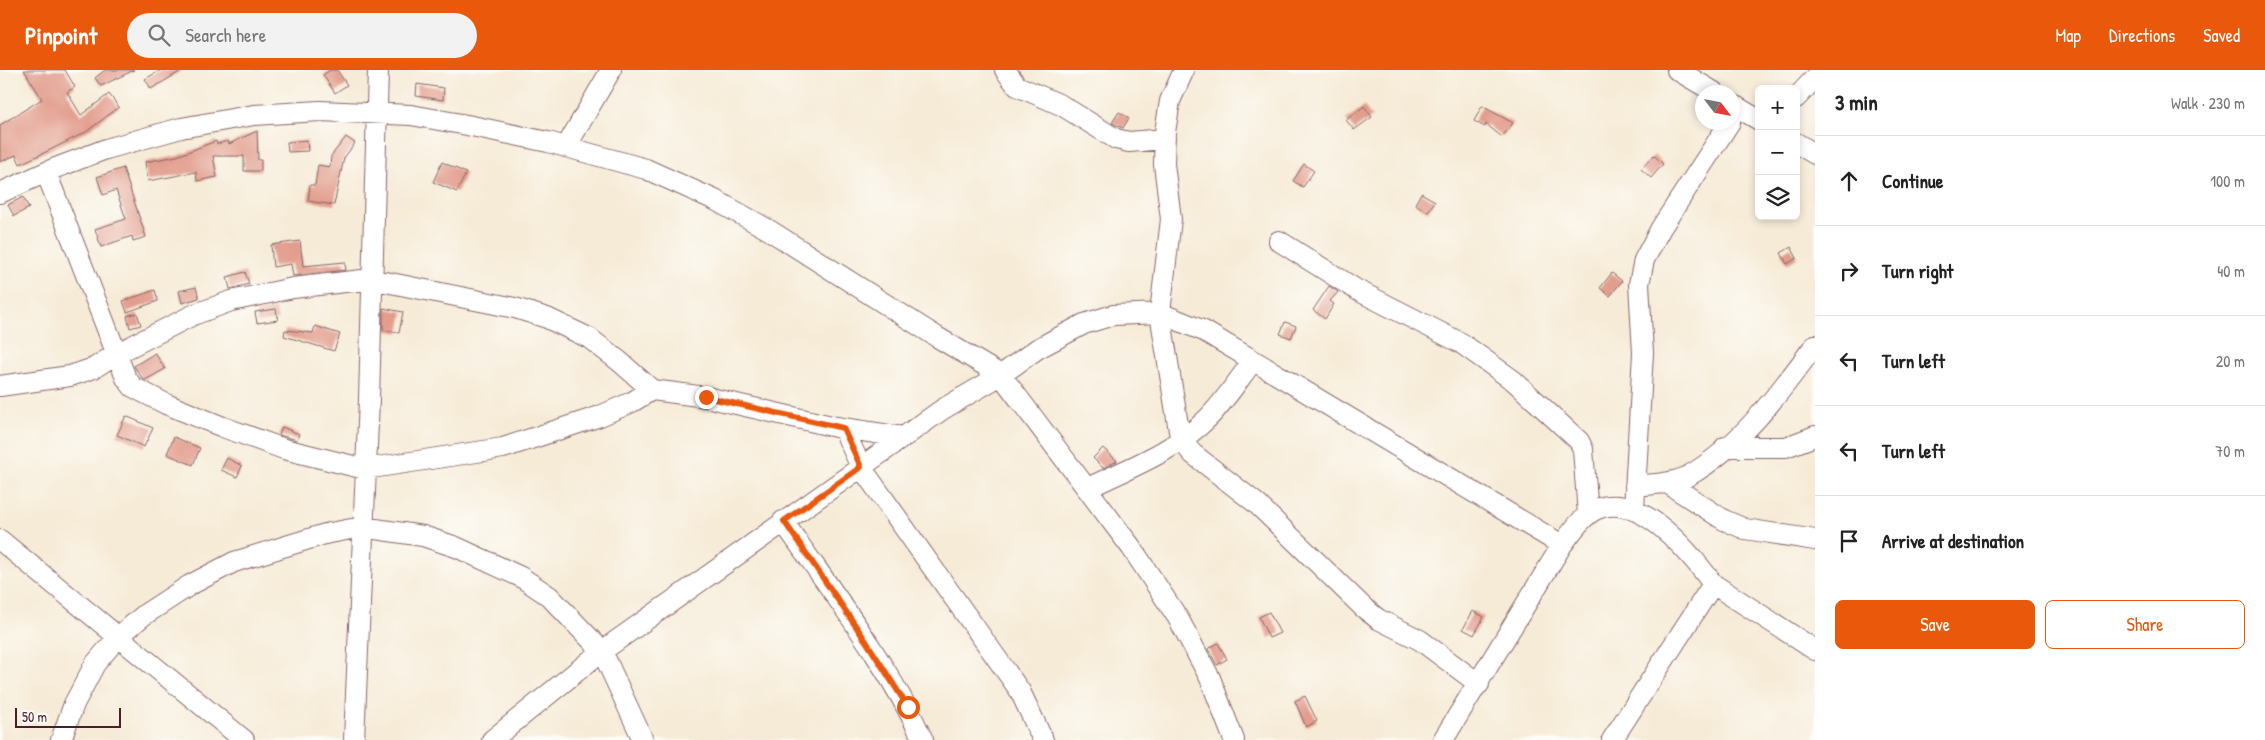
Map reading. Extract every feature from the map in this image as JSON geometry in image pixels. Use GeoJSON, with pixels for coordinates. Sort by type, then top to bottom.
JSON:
{"type":"FeatureCollection","features":[{"type":"Feature","properties":{"kind":"street"},"geometry":{"type":"LineString","coordinates":[[354,740],[378,70]]}},
{"type":"Feature","properties":{"kind":"street"},"geometry":{"type":"LineString","coordinates":[[566,147],[611,70]]}},
{"type":"Feature","properties":{"kind":"street"},"geometry":{"type":"LineString","coordinates":[[1005,70],[1017,86],[1067,109],[1116,139],[1129,142],[1165,139]]}},
{"type":"Feature","properties":{"kind":"street"},"geometry":{"type":"LineString","coordinates":[[1184,70],[1170,101],[1165,139],[1164,164],[1171,219],[1160,312],[1179,431],[1183,440],[1193,454],[1257,504],[1364,608],[1378,619],[1420,640],[1479,684]]}},
{"type":"Feature","properties":{"kind":"street"},"geometry":{"type":"LineString","coordinates":[[1677,70],[1702,85]]}},
{"type":"Feature","properties":{"kind":"street"},"geometry":{"type":"LineString","coordinates":[[1800,94],[1815,78]]}},
{"type":"Feature","properties":{"kind":"street"},"geometry":{"type":"LineString","coordinates":[[0,193],[46,172],[106,150],[181,128],[254,115],[320,111],[377,112],[410,115],[467,125],[566,147],[646,169],[716,200],[769,230],[1001,375],[1088,488],[1178,618],[1210,678],[1234,740]]}},
{"type":"Feature","properties":{"kind":"street"},"geometry":{"type":"LineString","coordinates":[[1740,115],[1755,119]]}},
{"type":"Feature","properties":{"kind":"street"},"geometry":{"type":"LineString","coordinates":[[1634,509],[1642,353],[1639,284],[1644,260],[1661,228],[1723,130]]}},
{"type":"Feature","properties":{"kind":"street"},"geometry":{"type":"LineString","coordinates":[[1800,145],[1815,154]]}},
{"type":"Feature","properties":{"kind":"street"},"geometry":{"type":"LineString","coordinates":[[46,172],[116,354],[126,378],[133,387],[166,404],[284,449],[365,469],[503,448],[600,416],[632,402],[652,390]]}},
{"type":"Feature","properties":{"kind":"street"},"geometry":{"type":"LineString","coordinates":[[1278,241],[1357,290],[1461,343],[1514,381],[1580,441],[1583,449],[1588,516]]}},
{"type":"Feature","properties":{"kind":"street"},"geometry":{"type":"LineString","coordinates":[[0,386],[70,376],[94,368],[116,354],[193,315],[231,301],[293,288],[371,279],[516,308],[547,318],[589,338],[619,360],[652,390],[740,403],[843,428],[903,437]]}},
{"type":"Feature","properties":{"kind":"street"},"geometry":{"type":"LineString","coordinates":[[492,740],[602,651],[943,409],[1001,375],[1037,349],[1084,324],[1114,315],[1160,312],[1204,331],[1562,544]]}},
{"type":"Feature","properties":{"kind":"street"},"geometry":{"type":"LineString","coordinates":[[1636,486],[1667,483],[1686,477],[1725,447],[1747,427],[1815,345]]}},
{"type":"Feature","properties":{"kind":"street"},"geometry":{"type":"LineString","coordinates":[[1088,488],[1183,440],[1222,404],[1253,360]]}},
{"type":"Feature","properties":{"kind":"street"},"geometry":{"type":"LineString","coordinates":[[843,428],[861,467],[1020,690],[1043,740]]}},
{"type":"Feature","properties":{"kind":"street"},"geometry":{"type":"LineString","coordinates":[[1725,447],[1786,447],[1815,436]]}},
{"type":"Feature","properties":{"kind":"street"},"geometry":{"type":"LineString","coordinates":[[1667,483],[1724,520],[1745,529],[1815,540]]}},
{"type":"Feature","properties":{"kind":"street"},"geometry":{"type":"LineString","coordinates":[[1443,740],[1479,684],[1562,544],[1582,520],[1598,509],[1615,506],[1634,509],[1674,537],[1691,554],[1713,584],[1815,650]]}},
{"type":"Feature","properties":{"kind":"street"},"geometry":{"type":"LineString","coordinates":[[784,521],[866,641],[908,707],[917,738]]}},
{"type":"Feature","properties":{"kind":"street"},"geometry":{"type":"LineString","coordinates":[[61,740],[74,704],[95,664],[117,638],[144,616],[182,590],[234,562],[316,536],[362,527],[423,536],[456,546],[521,577],[549,596],[602,651],[643,740]]}},
{"type":"Feature","properties":{"kind":"street"},"geometry":{"type":"LineString","coordinates":[[0,540],[117,638],[244,740]]}},
{"type":"Feature","properties":{"kind":"street"},"geometry":{"type":"LineString","coordinates":[[1612,740],[1713,584]]}},
{"type":"Feature","properties":{"kind":"building"},"geometry":{"type":"Polygon","coordinates":[[[24,70],[65,70],[75,87],[67,92],[81,115],[109,94],[119,107],[86,132],[20,164],[16,155],[0,162],[0,125],[42,99],[24,70]]]}},
{"type":"Feature","properties":{"kind":"building"},"geometry":{"type":"Polygon","coordinates":[[[105,70],[134,70],[101,86],[95,78],[105,70]]]}},
{"type":"Feature","properties":{"kind":"building"},"geometry":{"type":"Polygon","coordinates":[[[161,70],[183,70],[151,89],[145,79],[161,70]]]}},
{"type":"Feature","properties":{"kind":"building"},"geometry":{"type":"Polygon","coordinates":[[[330,70],[337,70],[347,85],[335,93],[323,75],[330,70]]]}},
{"type":"Feature","properties":{"kind":"building"},"geometry":{"type":"Polygon","coordinates":[[[417,84],[444,88],[443,100],[416,96],[417,84]]]}},
{"type":"Feature","properties":{"kind":"building"},"geometry":{"type":"Polygon","coordinates":[[[1364,106],[1372,117],[1354,130],[1346,120],[1364,106]]]}},
{"type":"Feature","properties":{"kind":"building"},"geometry":{"type":"Polygon","coordinates":[[[1482,106],[1513,123],[1502,137],[1486,124],[1485,127],[1474,121],[1482,106]]]}},
{"type":"Feature","properties":{"kind":"building"},"geometry":{"type":"Polygon","coordinates":[[[1119,112],[1129,118],[1123,128],[1112,123],[1119,112]]]}},
{"type":"Feature","properties":{"kind":"building"},"geometry":{"type":"Polygon","coordinates":[[[257,131],[258,160],[261,160],[261,171],[244,171],[244,156],[213,156],[217,177],[197,181],[196,172],[148,181],[145,162],[177,156],[216,141],[217,144],[228,141],[229,144],[257,131]]]}},
{"type":"Feature","properties":{"kind":"building"},"geometry":{"type":"Polygon","coordinates":[[[346,137],[355,143],[344,158],[334,205],[308,201],[310,185],[315,185],[318,165],[330,167],[331,156],[346,137]]]}},
{"type":"Feature","properties":{"kind":"building"},"geometry":{"type":"Polygon","coordinates":[[[307,140],[308,151],[288,152],[287,142],[307,140]]]}},
{"type":"Feature","properties":{"kind":"building"},"geometry":{"type":"Polygon","coordinates":[[[1654,155],[1663,164],[1651,178],[1641,169],[1654,155]]]}},
{"type":"Feature","properties":{"kind":"building"},"geometry":{"type":"Polygon","coordinates":[[[442,162],[466,173],[457,192],[433,182],[442,162]]]}},
{"type":"Feature","properties":{"kind":"building"},"geometry":{"type":"Polygon","coordinates":[[[1304,164],[1314,171],[1303,187],[1293,181],[1304,164]]]}},
{"type":"Feature","properties":{"kind":"building"},"geometry":{"type":"Polygon","coordinates":[[[123,168],[146,237],[133,241],[132,236],[101,247],[95,229],[126,219],[116,190],[103,195],[97,177],[123,168]]]}},
{"type":"Feature","properties":{"kind":"building"},"geometry":{"type":"Polygon","coordinates":[[[1421,193],[1435,201],[1428,212],[1415,204],[1421,193]]]}},
{"type":"Feature","properties":{"kind":"building"},"geometry":{"type":"Polygon","coordinates":[[[23,197],[29,208],[14,216],[8,205],[23,197]]]}},
{"type":"Feature","properties":{"kind":"building"},"geometry":{"type":"Polygon","coordinates":[[[300,241],[303,266],[345,262],[346,270],[293,276],[291,264],[273,267],[271,245],[300,241]]]}},
{"type":"Feature","properties":{"kind":"building"},"geometry":{"type":"Polygon","coordinates":[[[1791,247],[1797,258],[1787,264],[1781,253],[1791,247]]]}},
{"type":"Feature","properties":{"kind":"building"},"geometry":{"type":"Polygon","coordinates":[[[245,272],[249,284],[230,289],[227,277],[245,272]]]}},
{"type":"Feature","properties":{"kind":"building"},"geometry":{"type":"Polygon","coordinates":[[[1612,273],[1622,281],[1610,296],[1600,288],[1612,273]]]}},
{"type":"Feature","properties":{"kind":"building"},"geometry":{"type":"Polygon","coordinates":[[[1329,286],[1338,292],[1330,301],[1334,304],[1325,319],[1313,310],[1329,286]]]}},
{"type":"Feature","properties":{"kind":"building"},"geometry":{"type":"Polygon","coordinates":[[[196,287],[199,298],[182,303],[179,291],[196,287]]]}},
{"type":"Feature","properties":{"kind":"building"},"geometry":{"type":"Polygon","coordinates":[[[155,290],[158,301],[127,312],[123,301],[155,290]]]}},
{"type":"Feature","properties":{"kind":"building"},"geometry":{"type":"Polygon","coordinates":[[[383,308],[403,312],[399,333],[383,330],[383,308]]]}},
{"type":"Feature","properties":{"kind":"building"},"geometry":{"type":"Polygon","coordinates":[[[276,309],[278,320],[257,323],[255,312],[276,309]]]}},
{"type":"Feature","properties":{"kind":"building"},"geometry":{"type":"Polygon","coordinates":[[[137,313],[141,325],[130,328],[127,316],[137,313]]]}},
{"type":"Feature","properties":{"kind":"building"},"geometry":{"type":"Polygon","coordinates":[[[1285,322],[1296,326],[1291,338],[1280,334],[1285,322]]]}},
{"type":"Feature","properties":{"kind":"building"},"geometry":{"type":"Polygon","coordinates":[[[315,326],[340,334],[334,351],[284,336],[285,330],[313,333],[315,326]]]}},
{"type":"Feature","properties":{"kind":"building"},"geometry":{"type":"Polygon","coordinates":[[[155,353],[165,369],[145,380],[134,366],[155,353]]]}},
{"type":"Feature","properties":{"kind":"building"},"geometry":{"type":"Polygon","coordinates":[[[126,416],[153,428],[144,447],[117,435],[126,416]]]}},
{"type":"Feature","properties":{"kind":"building"},"geometry":{"type":"Polygon","coordinates":[[[282,427],[299,434],[297,440],[279,435],[282,427]]]}},
{"type":"Feature","properties":{"kind":"building"},"geometry":{"type":"Polygon","coordinates":[[[174,437],[200,448],[193,465],[167,454],[174,437]]]}},
{"type":"Feature","properties":{"kind":"building"},"geometry":{"type":"Polygon","coordinates":[[[1103,448],[1117,461],[1103,468],[1093,458],[1103,448]]]}},
{"type":"Feature","properties":{"kind":"building"},"geometry":{"type":"Polygon","coordinates":[[[227,458],[242,466],[237,477],[221,470],[227,458]]]}},
{"type":"Feature","properties":{"kind":"building"},"geometry":{"type":"Polygon","coordinates":[[[1473,611],[1484,617],[1474,635],[1463,629],[1473,611]]]}},
{"type":"Feature","properties":{"kind":"building"},"geometry":{"type":"Polygon","coordinates":[[[1269,612],[1280,633],[1269,638],[1259,617],[1269,612]]]}},
{"type":"Feature","properties":{"kind":"building"},"geometry":{"type":"Polygon","coordinates":[[[1218,643],[1227,659],[1217,665],[1208,649],[1218,643]]]}},
{"type":"Feature","properties":{"kind":"building"},"geometry":{"type":"Polygon","coordinates":[[[1305,696],[1317,721],[1306,727],[1295,701],[1305,696]]]}},
{"type":"Feature","properties":{"kind":"route"},"geometry":{"type":"LineString","coordinates":[[706,397],[843,428],[861,467],[784,521],[866,641],[908,707]]}}]}
